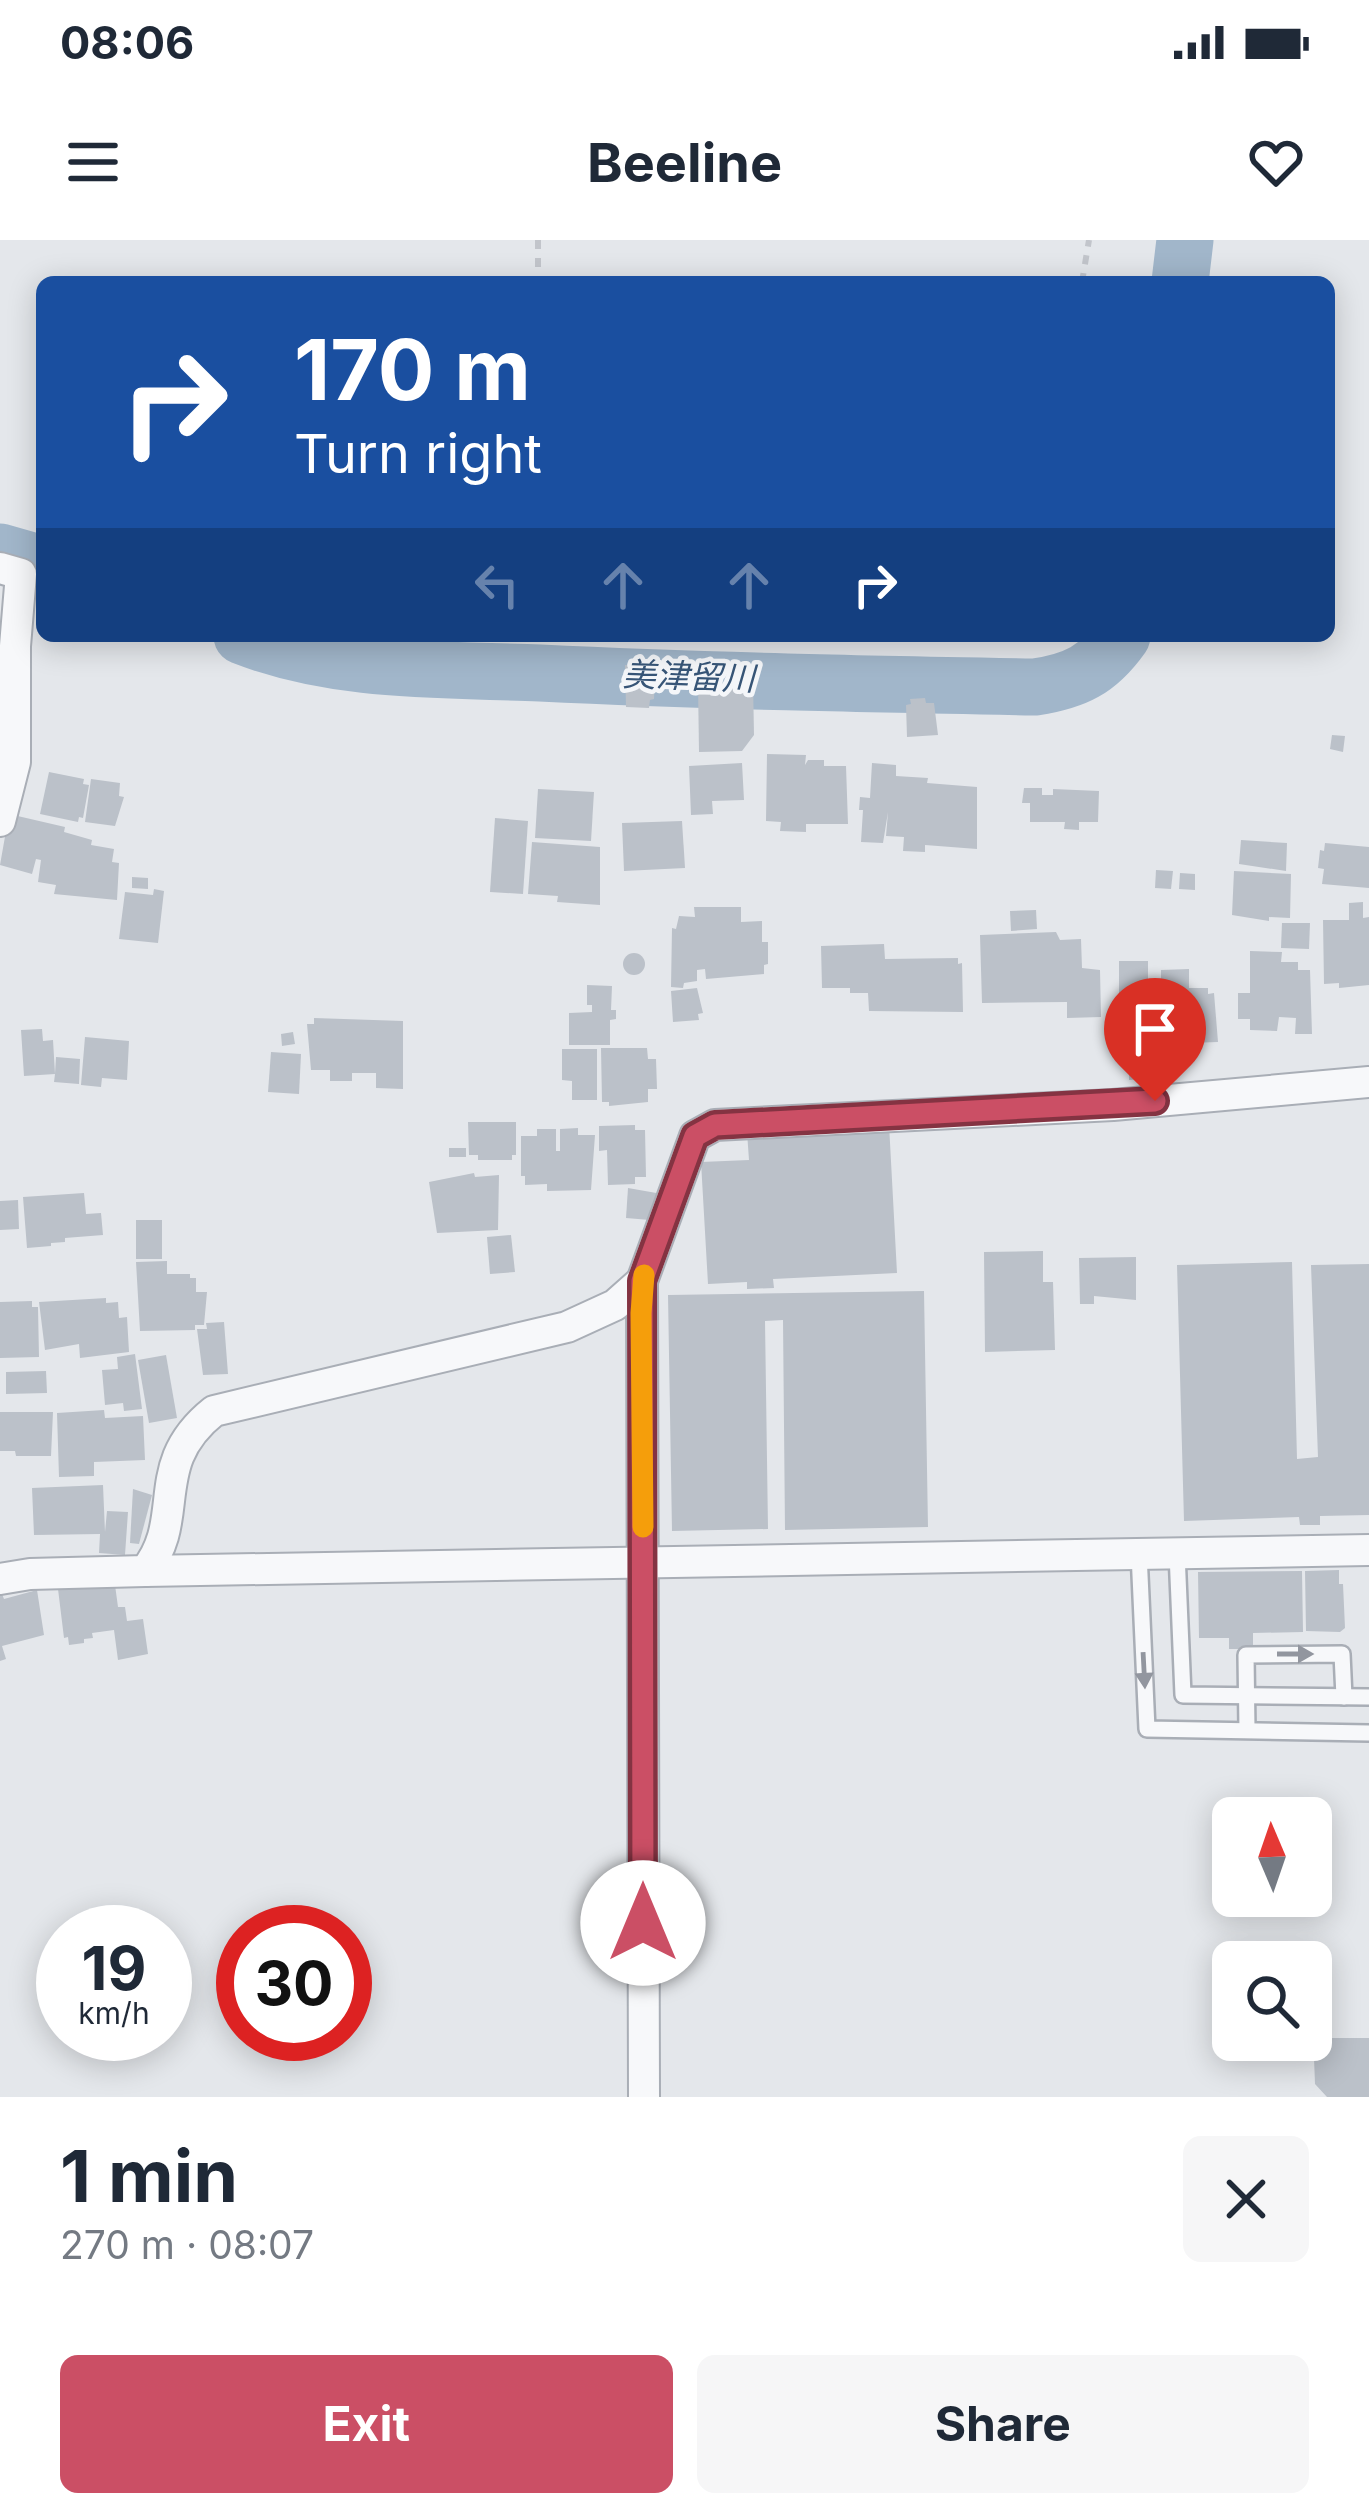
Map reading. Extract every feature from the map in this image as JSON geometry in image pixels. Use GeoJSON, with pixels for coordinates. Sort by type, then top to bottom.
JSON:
{"type":"FeatureCollection","features":[{"type":"Feature","properties":{"kind":"street"},"geometry":{"type":"LineString","coordinates":[[0,568],[21,574],[15,646],[15,762],[0,821]]}},
{"type":"Feature","properties":{"kind":"street"},"geometry":{"type":"LineString","coordinates":[[644,2097],[642,1281],[695,1136],[715,1125],[1113,1105],[1369,1082]]}},
{"type":"Feature","properties":{"kind":"street"},"geometry":{"type":"LineString","coordinates":[[145,1571],[160,1552],[173,1467],[188,1432],[214,1411],[567,1328],[615,1305],[642,1281]]}},
{"type":"Feature","properties":{"kind":"street"},"geometry":{"type":"LineString","coordinates":[[0,1580],[30,1574],[145,1571],[1369,1550]]}},
{"type":"Feature","properties":{"kind":"lane"},"geometry":{"type":"LineString","coordinates":[[1139,1553],[1147,1729],[1369,1732]]}},
{"type":"Feature","properties":{"kind":"lane"},"geometry":{"type":"LineString","coordinates":[[1177,1553],[1183,1695],[1369,1697]]}},
{"type":"Feature","properties":{"kind":"lane"},"geometry":{"type":"LineString","coordinates":[[1247,1730],[1246,1655],[1342,1654],[1344,1697]]}},
{"type":"Feature","properties":{"kind":"path"},"geometry":{"type":"LineString","coordinates":[[538,240],[538,276]]}},
{"type":"Feature","properties":{"kind":"path"},"geometry":{"type":"LineString","coordinates":[[1083,276],[1089,240]]}},
{"type":"Feature","properties":{"kind":"building"},"geometry":{"type":"Polygon","coordinates":[[[625,665],[655,666],[654,699],[649,708],[626,707],[625,665]]]}},
{"type":"Feature","properties":{"kind":"building"},"geometry":{"type":"Polygon","coordinates":[[[753,682],[754,735],[742,751],[699,752],[698,684],[753,682]]]}},
{"type":"Feature","properties":{"kind":"building"},"geometry":{"type":"Polygon","coordinates":[[[925,698],[926,703],[934,703],[938,735],[907,737],[906,705],[911,704],[910,699],[925,698]]]}},
{"type":"Feature","properties":{"kind":"building"},"geometry":{"type":"Polygon","coordinates":[[[1332,735],[1345,736],[1343,752],[1330,749],[1332,735]]]}},
{"type":"Feature","properties":{"kind":"building"},"geometry":{"type":"Polygon","coordinates":[[[767,754],[806,755],[805,765],[808,760],[824,760],[824,766],[846,766],[848,824],[806,824],[806,832],[780,831],[781,822],[766,821],[767,754]]]}},
{"type":"Feature","properties":{"kind":"building"},"geometry":{"type":"Polygon","coordinates":[[[742,763],[744,800],[712,801],[713,814],[691,815],[689,766],[742,763]]]}},
{"type":"Feature","properties":{"kind":"building"},"geometry":{"type":"Polygon","coordinates":[[[872,763],[896,765],[896,776],[977,787],[977,849],[925,845],[925,852],[903,851],[904,837],[886,836],[888,812],[883,843],[861,842],[860,797],[870,798],[872,763]]]}},
{"type":"Feature","properties":{"kind":"building"},"geometry":{"type":"Polygon","coordinates":[[[49,772],[84,779],[83,784],[89,785],[83,818],[78,822],[40,814],[49,772]]]}},
{"type":"Feature","properties":{"kind":"building"},"geometry":{"type":"Polygon","coordinates":[[[91,779],[120,783],[119,796],[124,797],[115,826],[85,822],[91,779]]]}},
{"type":"Feature","properties":{"kind":"building"},"geometry":{"type":"Polygon","coordinates":[[[1024,788],[1042,788],[1042,795],[1053,795],[1053,789],[1099,791],[1098,822],[1079,822],[1079,830],[1064,829],[1065,822],[1030,822],[1030,803],[1022,803],[1024,788]]]}},
{"type":"Feature","properties":{"kind":"building"},"geometry":{"type":"Polygon","coordinates":[[[538,789],[594,792],[591,841],[535,838],[538,789]]]}},
{"type":"Feature","properties":{"kind":"building"},"geometry":{"type":"Polygon","coordinates":[[[9,814],[65,827],[64,832],[92,840],[91,845],[114,849],[112,862],[119,863],[117,900],[54,894],[56,885],[38,882],[41,860],[36,859],[32,874],[0,865],[9,814]]]}},
{"type":"Feature","properties":{"kind":"building"},"geometry":{"type":"Polygon","coordinates":[[[495,818],[528,821],[523,894],[490,892],[495,818]]]}},
{"type":"Feature","properties":{"kind":"building"},"geometry":{"type":"Polygon","coordinates":[[[682,821],[685,868],[624,871],[622,823],[682,821]]]}},
{"type":"Feature","properties":{"kind":"building"},"geometry":{"type":"Polygon","coordinates":[[[1241,840],[1287,843],[1286,871],[1239,864],[1241,840]]]}},
{"type":"Feature","properties":{"kind":"building"},"geometry":{"type":"Polygon","coordinates":[[[532,842],[600,847],[600,905],[528,894],[532,842]]]}},
{"type":"Feature","properties":{"kind":"building"},"geometry":{"type":"Polygon","coordinates":[[[1325,843],[1369,847],[1369,888],[1322,884],[1324,869],[1318,868],[1325,843]]]}},
{"type":"Feature","properties":{"kind":"building"},"geometry":{"type":"Polygon","coordinates":[[[1156,870],[1173,871],[1171,889],[1155,888],[1156,870]]]}},
{"type":"Feature","properties":{"kind":"building"},"geometry":{"type":"Polygon","coordinates":[[[1234,871],[1291,874],[1290,918],[1269,917],[1269,921],[1232,915],[1234,871]]]}},
{"type":"Feature","properties":{"kind":"building"},"geometry":{"type":"Polygon","coordinates":[[[1180,873],[1195,874],[1195,890],[1179,889],[1180,873]]]}},
{"type":"Feature","properties":{"kind":"building"},"geometry":{"type":"Polygon","coordinates":[[[132,877],[148,878],[148,889],[132,888],[132,877]]]}},
{"type":"Feature","properties":{"kind":"building"},"geometry":{"type":"Polygon","coordinates":[[[154,889],[164,891],[158,943],[119,939],[125,892],[153,895],[154,889]]]}},
{"type":"Feature","properties":{"kind":"building"},"geometry":{"type":"Polygon","coordinates":[[[1363,902],[1363,918],[1369,917],[1369,985],[1339,988],[1339,983],[1324,984],[1323,920],[1349,920],[1349,903],[1363,902]]]}},
{"type":"Feature","properties":{"kind":"building"},"geometry":{"type":"Polygon","coordinates":[[[694,907],[741,907],[741,922],[762,921],[762,942],[768,942],[764,974],[706,979],[705,969],[697,970],[697,981],[684,983],[683,988],[671,987],[672,928],[676,929],[679,916],[695,917],[694,907]]]}},
{"type":"Feature","properties":{"kind":"building"},"geometry":{"type":"Polygon","coordinates":[[[1036,910],[1037,929],[1011,931],[1010,911],[1036,910]]]}},
{"type":"Feature","properties":{"kind":"building"},"geometry":{"type":"Polygon","coordinates":[[[1282,923],[1310,923],[1309,949],[1281,948],[1282,923]]]}},
{"type":"Feature","properties":{"kind":"building"},"geometry":{"type":"Polygon","coordinates":[[[1056,932],[1060,940],[1081,939],[1082,968],[1100,970],[1101,1017],[1067,1018],[1067,1002],[982,1003],[980,935],[1056,932]]]}},
{"type":"Feature","properties":{"kind":"building"},"geometry":{"type":"Polygon","coordinates":[[[884,944],[885,959],[958,958],[963,1012],[869,1011],[868,993],[822,988],[821,946],[884,944]]]}},
{"type":"Feature","properties":{"kind":"building"},"geometry":{"type":"Polygon","coordinates":[[[1250,951],[1282,952],[1281,962],[1298,962],[1298,970],[1310,970],[1312,1034],[1295,1034],[1296,1018],[1279,1017],[1277,1031],[1250,1030],[1250,1019],[1238,1019],[1238,993],[1250,993],[1250,951]]]}},
{"type":"Feature","properties":{"kind":"building"},"geometry":{"type":"Polygon","coordinates":[[[634,953],[645,964],[634,975],[623,964],[634,953]]]}},
{"type":"Feature","properties":{"kind":"building"},"geometry":{"type":"Polygon","coordinates":[[[1119,961],[1148,961],[1153,1029],[1119,1030],[1119,961]]]}},
{"type":"Feature","properties":{"kind":"building"},"geometry":{"type":"Polygon","coordinates":[[[1189,969],[1189,988],[1208,988],[1208,994],[1214,993],[1218,1042],[1160,1044],[1155,991],[1161,991],[1161,970],[1189,969]]]}},
{"type":"Feature","properties":{"kind":"building"},"geometry":{"type":"Polygon","coordinates":[[[587,985],[612,986],[611,1010],[616,1010],[616,1019],[610,1020],[610,1045],[569,1045],[569,1013],[592,1012],[592,1005],[587,1005],[587,985]]]}},
{"type":"Feature","properties":{"kind":"building"},"geometry":{"type":"Polygon","coordinates":[[[697,988],[703,1013],[698,1014],[699,1020],[673,1022],[671,991],[697,988]]]}},
{"type":"Feature","properties":{"kind":"building"},"geometry":{"type":"Polygon","coordinates":[[[314,1018],[403,1021],[403,1089],[376,1088],[376,1073],[352,1073],[352,1081],[330,1081],[330,1070],[311,1070],[307,1024],[314,1024],[314,1018]]]}},
{"type":"Feature","properties":{"kind":"building"},"geometry":{"type":"Polygon","coordinates":[[[42,1029],[43,1041],[53,1040],[55,1074],[24,1076],[21,1030],[42,1029]]]}},
{"type":"Feature","properties":{"kind":"building"},"geometry":{"type":"Polygon","coordinates":[[[293,1032],[295,1044],[282,1046],[281,1034],[293,1032]]]}},
{"type":"Feature","properties":{"kind":"building"},"geometry":{"type":"Polygon","coordinates":[[[85,1037],[129,1041],[127,1080],[102,1078],[101,1087],[81,1085],[85,1037]]]}},
{"type":"Feature","properties":{"kind":"building"},"geometry":{"type":"Polygon","coordinates":[[[601,1048],[647,1048],[648,1059],[656,1059],[657,1089],[648,1089],[648,1102],[609,1106],[602,1102],[601,1048]]]}},
{"type":"Feature","properties":{"kind":"building"},"geometry":{"type":"Polygon","coordinates":[[[562,1049],[597,1049],[597,1100],[572,1100],[572,1081],[562,1080],[562,1049]]]}},
{"type":"Feature","properties":{"kind":"building"},"geometry":{"type":"Polygon","coordinates":[[[271,1052],[301,1054],[299,1094],[268,1092],[271,1052]]]}},
{"type":"Feature","properties":{"kind":"building"},"geometry":{"type":"Polygon","coordinates":[[[56,1057],[80,1059],[79,1084],[54,1082],[56,1057]]]}},
{"type":"Feature","properties":{"kind":"building"},"geometry":{"type":"Polygon","coordinates":[[[1156,1069],[1156,1078],[1129,1080],[1129,1070],[1156,1069]]]}},
{"type":"Feature","properties":{"kind":"building"},"geometry":{"type":"Polygon","coordinates":[[[468,1122],[516,1122],[516,1155],[512,1160],[478,1160],[478,1155],[469,1155],[468,1122]]]}},
{"type":"Feature","properties":{"kind":"building"},"geometry":{"type":"Polygon","coordinates":[[[889,1124],[897,1273],[773,1279],[774,1288],[747,1289],[747,1282],[708,1284],[701,1162],[749,1160],[747,1132],[889,1124]]]}},
{"type":"Feature","properties":{"kind":"building"},"geometry":{"type":"Polygon","coordinates":[[[635,1125],[635,1130],[645,1130],[646,1177],[635,1177],[635,1184],[608,1185],[607,1150],[599,1151],[599,1126],[635,1125]]]}},
{"type":"Feature","properties":{"kind":"building"},"geometry":{"type":"Polygon","coordinates":[[[578,1128],[578,1135],[595,1135],[591,1190],[547,1191],[547,1184],[525,1185],[521,1136],[537,1136],[537,1129],[556,1129],[556,1151],[560,1151],[560,1129],[578,1128]]]}},
{"type":"Feature","properties":{"kind":"building"},"geometry":{"type":"Polygon","coordinates":[[[449,1148],[466,1148],[466,1157],[449,1157],[449,1148]]]}},
{"type":"Feature","properties":{"kind":"building"},"geometry":{"type":"Polygon","coordinates":[[[474,1173],[475,1177],[499,1175],[498,1230],[437,1233],[429,1182],[474,1173]]]}},
{"type":"Feature","properties":{"kind":"building"},"geometry":{"type":"Polygon","coordinates":[[[628,1188],[662,1194],[650,1220],[626,1218],[628,1188]]]}},
{"type":"Feature","properties":{"kind":"building"},"geometry":{"type":"Polygon","coordinates":[[[84,1193],[86,1214],[101,1213],[103,1235],[27,1248],[23,1197],[84,1193]]]}},
{"type":"Feature","properties":{"kind":"building"},"geometry":{"type":"Polygon","coordinates":[[[18,1200],[19,1229],[0,1230],[0,1201],[18,1200]]]}},
{"type":"Feature","properties":{"kind":"building"},"geometry":{"type":"Polygon","coordinates":[[[136,1220],[162,1220],[162,1259],[136,1259],[136,1220]]]}},
{"type":"Feature","properties":{"kind":"building"},"geometry":{"type":"Polygon","coordinates":[[[511,1235],[515,1272],[490,1274],[487,1237],[511,1235]]]}},
{"type":"Feature","properties":{"kind":"building"},"geometry":{"type":"Polygon","coordinates":[[[1043,1251],[1043,1282],[1053,1282],[1055,1350],[985,1352],[984,1252],[1043,1251]]]}},
{"type":"Feature","properties":{"kind":"building"},"geometry":{"type":"Polygon","coordinates":[[[1136,1257],[1136,1300],[1094,1296],[1094,1304],[1080,1304],[1079,1258],[1136,1257]]]}},
{"type":"Feature","properties":{"kind":"building"},"geometry":{"type":"Polygon","coordinates":[[[167,1261],[167,1274],[190,1274],[196,1278],[196,1292],[207,1292],[204,1325],[195,1325],[195,1330],[140,1331],[136,1262],[167,1261]]]}},
{"type":"Feature","properties":{"kind":"building"},"geometry":{"type":"Polygon","coordinates":[[[1292,1262],[1297,1459],[1318,1457],[1311,1265],[1369,1264],[1369,1515],[1320,1516],[1320,1525],[1300,1525],[1299,1517],[1184,1521],[1177,1265],[1292,1262]]]}},
{"type":"Feature","properties":{"kind":"building"},"geometry":{"type":"Polygon","coordinates":[[[924,1291],[928,1527],[785,1530],[783,1320],[765,1321],[768,1529],[672,1531],[668,1295],[924,1291]]]}},
{"type":"Feature","properties":{"kind":"building"},"geometry":{"type":"Polygon","coordinates":[[[106,1298],[106,1303],[118,1302],[119,1318],[127,1317],[129,1352],[80,1358],[79,1344],[45,1350],[39,1302],[106,1298]]]}},
{"type":"Feature","properties":{"kind":"building"},"geometry":{"type":"Polygon","coordinates":[[[32,1301],[32,1307],[38,1307],[39,1357],[0,1358],[0,1302],[32,1301]]]}},
{"type":"Feature","properties":{"kind":"building"},"geometry":{"type":"Polygon","coordinates":[[[224,1322],[228,1374],[203,1375],[197,1329],[224,1322]]]}},
{"type":"Feature","properties":{"kind":"building"},"geometry":{"type":"Polygon","coordinates":[[[135,1354],[142,1409],[124,1411],[123,1403],[105,1405],[102,1370],[118,1369],[117,1357],[135,1354]]]}},
{"type":"Feature","properties":{"kind":"building"},"geometry":{"type":"Polygon","coordinates":[[[166,1355],[177,1418],[149,1423],[138,1360],[166,1355]]]}},
{"type":"Feature","properties":{"kind":"building"},"geometry":{"type":"Polygon","coordinates":[[[46,1371],[47,1393],[6,1394],[6,1372],[46,1371]]]}},
{"type":"Feature","properties":{"kind":"building"},"geometry":{"type":"Polygon","coordinates":[[[104,1410],[105,1418],[143,1416],[145,1460],[94,1462],[94,1476],[59,1477],[57,1413],[104,1410]]]}},
{"type":"Feature","properties":{"kind":"building"},"geometry":{"type":"Polygon","coordinates":[[[0,1412],[53,1412],[51,1456],[0,1451],[0,1412]]]}},
{"type":"Feature","properties":{"kind":"building"},"geometry":{"type":"Polygon","coordinates":[[[103,1485],[105,1532],[107,1511],[128,1512],[125,1555],[99,1553],[100,1534],[34,1535],[32,1488],[103,1485]]]}},
{"type":"Feature","properties":{"kind":"building"},"geometry":{"type":"Polygon","coordinates":[[[133,1489],[152,1495],[139,1544],[130,1543],[133,1489]]]}},
{"type":"Feature","properties":{"kind":"building"},"geometry":{"type":"Polygon","coordinates":[[[1339,1570],[1345,1628],[1340,1632],[1306,1631],[1305,1571],[1339,1570]]]}},
{"type":"Feature","properties":{"kind":"building"},"geometry":{"type":"Polygon","coordinates":[[[1302,1571],[1303,1632],[1253,1633],[1253,1649],[1229,1649],[1229,1638],[1199,1638],[1198,1572],[1302,1571]]]}},
{"type":"Feature","properties":{"kind":"building"},"geometry":{"type":"Polygon","coordinates":[[[115,1585],[118,1607],[125,1607],[127,1621],[143,1619],[148,1654],[118,1660],[114,1630],[92,1633],[93,1638],[84,1643],[69,1645],[68,1637],[64,1638],[58,1589],[115,1585]]]}},
{"type":"Feature","properties":{"kind":"building"},"geometry":{"type":"Polygon","coordinates":[[[0,1589],[4,1599],[37,1590],[44,1635],[2,1646],[6,1659],[0,1661],[0,1589]]]}},
{"type":"Feature","properties":{"kind":"building"},"geometry":{"type":"Polygon","coordinates":[[[1332,2038],[1369,2038],[1369,2097],[1327,2097],[1315,2084],[1314,2061],[1332,2061],[1332,2038]]]}},
{"type":"Feature","properties":{"kind":"waterway","name":"美津留川"},"geometry":{"type":"LineString","coordinates":[[1181,276],[1185,240]]}},
{"type":"Feature","properties":{"kind":"waterway","name":"美津留川"},"geometry":{"type":"LineString","coordinates":[[0,552],[36,562]]}},
{"type":"Feature","properties":{"kind":"waterway","name":"美津留川"},"geometry":{"type":"LineString","coordinates":[[260,642],[314,657],[389,667],[1035,687],[1084,672],[1117,642]]}},
{"type":"Feature","properties":{"kind":"slow traffic"},"geometry":{"type":"LineString","coordinates":[[643,1527],[644,1275]]}},
{"type":"Feature","properties":{"kind":"route"},"geometry":{"type":"LineString","coordinates":[[643,1923],[642,1281],[695,1136],[715,1125],[1155,1101]]}}]}
